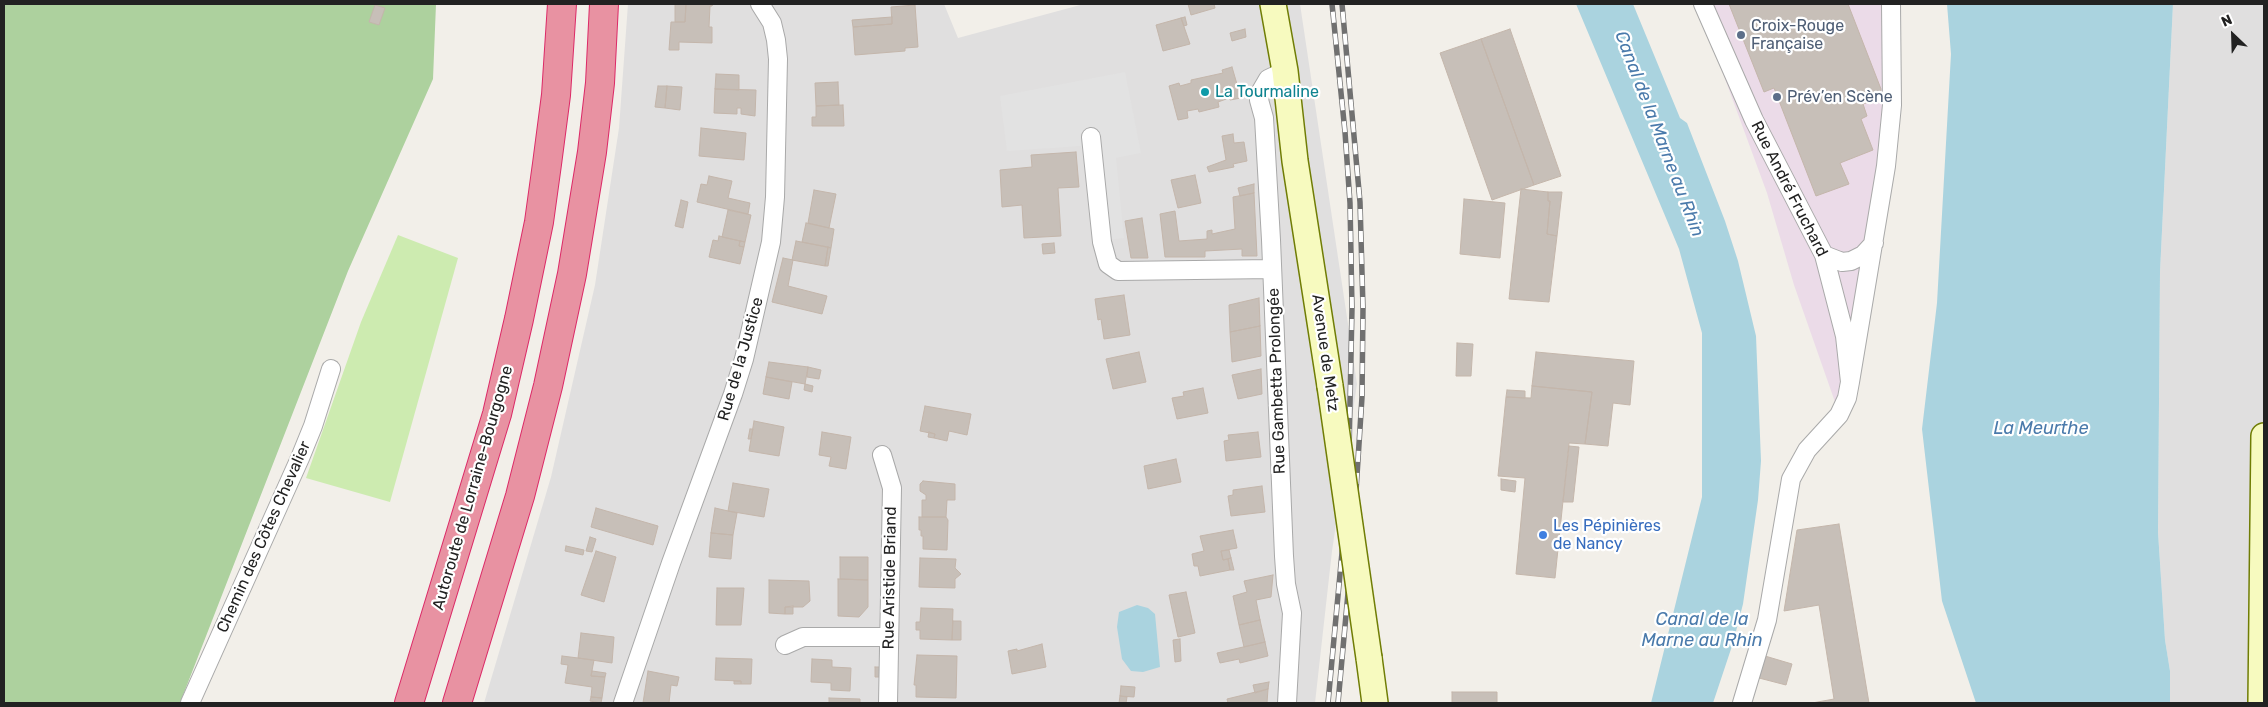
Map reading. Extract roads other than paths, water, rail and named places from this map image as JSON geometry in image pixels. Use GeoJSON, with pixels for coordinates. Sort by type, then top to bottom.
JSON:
{"type":"FeatureCollection","features":[{"type":"Feature","properties":{"kind":"highway","name":"Autoroute de Lorraine-Bourgogne"},"geometry":{"type":"LineString","coordinates":[[409,703],[497,414],[521,309],[539,222],[546,174],[556,94],[562,4]]}},
{"type":"Feature","properties":{"kind":"highway"},"geometry":{"type":"LineString","coordinates":[[458,703],[520,496],[548,386],[568,293],[592,152],[600,83],[604,4]]}},
{"type":"Feature","properties":{"kind":"main road","name":"Avenue de Metz"},"geometry":{"type":"LineString","coordinates":[[1273,4],[1285,71],[1295,161],[1330,386],[1375,703]]}},
{"type":"Feature","properties":{"kind":"main road"},"geometry":{"type":"LineString","coordinates":[[2261,703],[2264,436]]}},
{"type":"Feature","properties":{"kind":"street","name":"Rue de la Justice"},"geometry":{"type":"LineString","coordinates":[[623,703],[671,563],[733,394],[744,359],[769,250],[774,197],[778,59],[772,23],[760,4]]}},
{"type":"Feature","properties":{"kind":"street","name":"Rue André Fruchard"},"geometry":{"type":"LineString","coordinates":[[1703,4],[1754,120],[1824,256],[1845,336],[1850,382]]}},
{"type":"Feature","properties":{"kind":"street","name":"Rue André Fruchard"},"geometry":{"type":"LineString","coordinates":[[1742,703],[1769,610],[1791,479],[1807,450],[1839,415],[1850,382],[1874,243],[1892,105],[1891,4]]}},
{"type":"Feature","properties":{"kind":"street","name":"Rue Gambetta Prolongée"},"geometry":{"type":"LineString","coordinates":[[1285,71],[1268,79],[1261,91],[1259,100],[1264,118],[1284,556],[1286,584],[1292,613],[1287,703]]}},
{"type":"Feature","properties":{"kind":"street"},"geometry":{"type":"LineString","coordinates":[[1091,137],[1102,242],[1108,264],[1118,271],[1272,268]]}},
{"type":"Feature","properties":{"kind":"street"},"geometry":{"type":"LineString","coordinates":[[1824,256],[1842,262],[1850,261],[1863,255],[1874,243]]}},
{"type":"Feature","properties":{"kind":"street","name":"Chemin des Côtes Chevalier"},"geometry":{"type":"LineString","coordinates":[[190,703],[300,458],[313,426],[331,369]]}},
{"type":"Feature","properties":{"kind":"street","name":"Rue Aristide Briand"},"geometry":{"type":"LineString","coordinates":[[882,455],[892,488],[888,703]]}},
{"type":"Feature","properties":{"kind":"street"},"geometry":{"type":"LineString","coordinates":[[786,645],[803,637],[888,637]]}},
{"type":"Feature","properties":{"kind":"water","name":"Canal de la Marne au Rhin"},"geometry":{"type":"Polygon","coordinates":[[[1576,4],[1633,4],[1680,118],[1687,123],[1725,221],[1738,261],[1756,336],[1761,461],[1758,500],[1743,604],[1733,643],[1713,703],[1651,703],[1702,497],[1702,333],[1679,249],[1576,4]]]}},
{"type":"Feature","properties":{"kind":"water","name":"La Meurthe"},"geometry":{"type":"Polygon","coordinates":[[[1947,4],[2173,4],[2160,272],[2158,532],[2165,640],[2170,671],[2170,703],[1976,703],[1942,601],[1922,429],[1937,303],[1951,54],[1947,4]]]}},
{"type":"Feature","properties":{"kind":"water"},"geometry":{"type":"Polygon","coordinates":[[[1137,605],[1148,608],[1155,614],[1160,667],[1143,672],[1131,671],[1122,659],[1117,627],[1119,612],[1137,605]]]}},
{"type":"Feature","properties":{"kind":"railway"},"geometry":{"type":"LineString","coordinates":[[1328,703],[1344,531],[1349,452],[1352,308],[1350,203],[1332,4]]}},
{"type":"Feature","properties":{"kind":"railway"},"geometry":{"type":"LineString","coordinates":[[1338,703],[1353,538],[1362,397],[1363,308],[1360,202],[1342,4]]}},
{"type":"Feature","properties":{"kind":"place","name":"Croix-Rouge Française"},"geometry":{"type":"Point","coordinates":[1741,35]}},
{"type":"Feature","properties":{"kind":"place","name":"La Tourmaline"},"geometry":{"type":"Point","coordinates":[1205,92]}},
{"type":"Feature","properties":{"kind":"place","name":"Prév’en Scène"},"geometry":{"type":"Point","coordinates":[1777,97]}},
{"type":"Feature","properties":{"kind":"place","name":"Les Pépinières de Nancy"},"geometry":{"type":"Point","coordinates":[1543,535]}}]}
